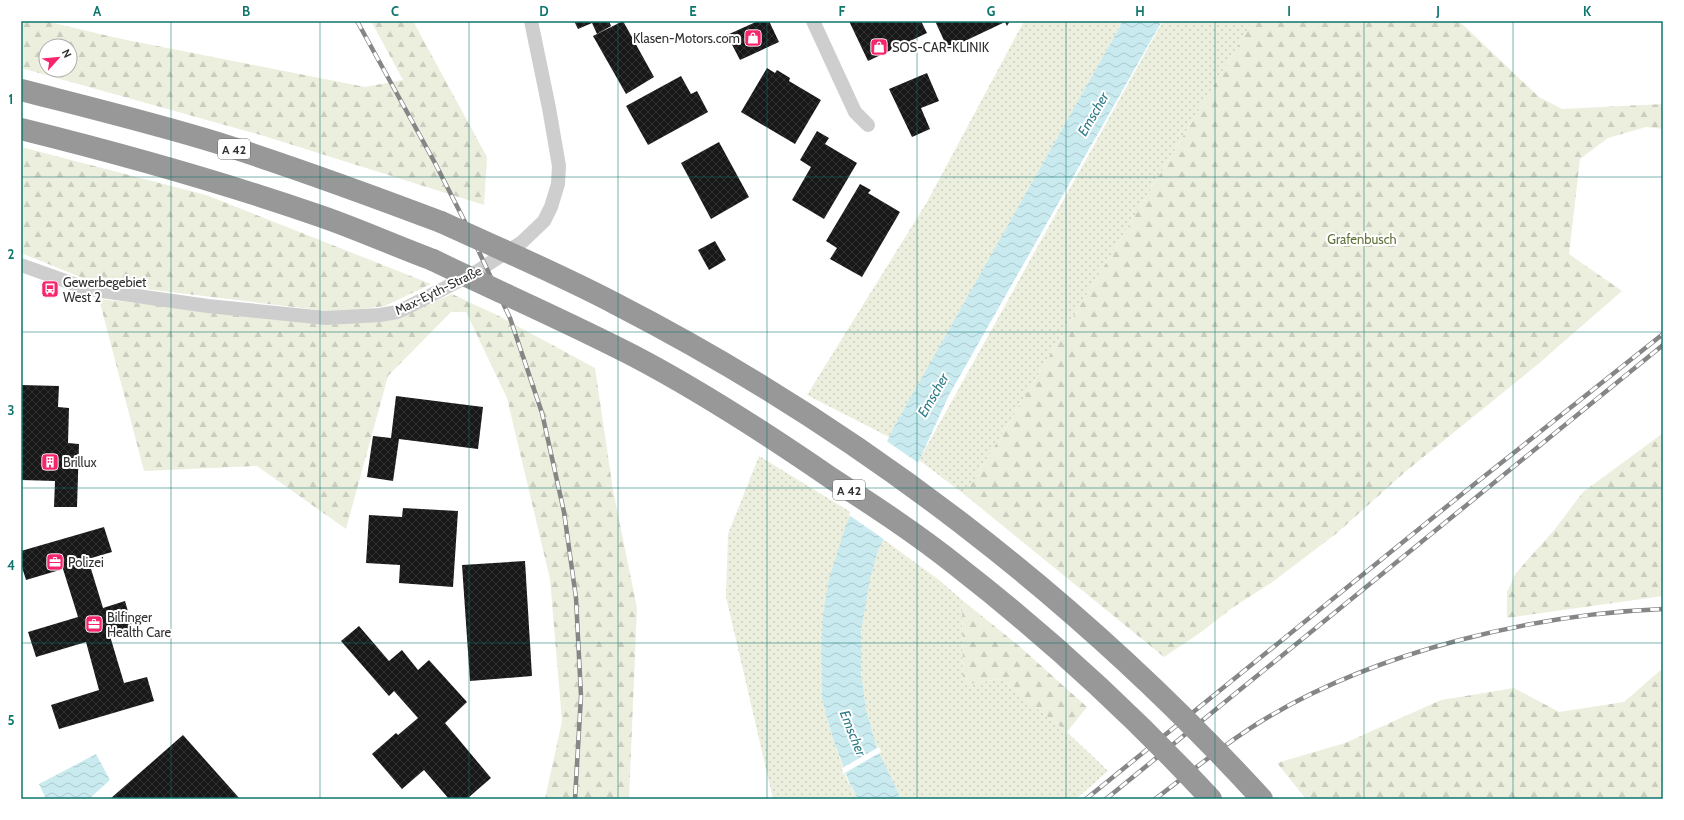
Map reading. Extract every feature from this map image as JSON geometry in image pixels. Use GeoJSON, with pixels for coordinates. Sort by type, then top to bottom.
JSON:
{"type":"FeatureCollection","features":[{"type":"Feature","properties":{"kind":"highway","name":"A 42"},"geometry":{"type":"LineString","coordinates":[[21,90],[108,112],[217,143],[331,181],[441,222],[538,266],[616,304],[696,347],[795,406],[886,467],[976,533],[1054,597],[1174,706],[1262,799]]}},
{"type":"Feature","properties":{"kind":"highway","name":"A 42"},"geometry":{"type":"LineString","coordinates":[[21,129],[98,148],[209,180],[321,216],[432,260],[549,314],[639,359],[772,437],[912,533],[957,566],[1072,663],[1148,734],[1211,799]]}},
{"type":"Feature","properties":{"kind":"street","name":"Max-Eyth-Straße"},"geometry":{"type":"LineString","coordinates":[[21,265],[88,289],[208,306],[326,318],[384,315],[406,308],[476,272],[522,242],[544,221],[551,207],[558,184],[559,166],[531,21]]}},
{"type":"Feature","properties":{"kind":"street"},"geometry":{"type":"LineString","coordinates":[[812,21],[855,112],[868,125]]}},
{"type":"Feature","properties":{"kind":"green space"},"geometry":{"type":"Polygon","coordinates":[[[21,21],[45,21],[117,38],[365,87],[403,80],[371,21],[413,21],[487,157],[484,205],[264,136],[57,78],[78,78],[78,38],[38,38],[38,73],[21,68],[21,21]]]}},
{"type":"Feature","properties":{"kind":"green space"},"geometry":{"type":"Polygon","coordinates":[[[1024,21],[1123,21],[889,437],[807,395],[927,202],[1024,21]]]}},
{"type":"Feature","properties":{"kind":"green space"},"geometry":{"type":"Polygon","coordinates":[[[1163,21],[1253,21],[965,495],[919,460],[1163,21]]]}},
{"type":"Feature","properties":{"kind":"green space","name":"Grafenbusch"},"geometry":{"type":"Polygon","coordinates":[[[1253,21],[1459,21],[1539,97],[1562,109],[1663,104],[1663,129],[1646,127],[1608,138],[1580,159],[1569,254],[1622,291],[1537,365],[1405,472],[1337,533],[1271,583],[1232,608],[1200,633],[1164,657],[965,495],[1253,21]]]}},
{"type":"Feature","properties":{"kind":"green space"},"geometry":{"type":"Polygon","coordinates":[[[21,147],[206,195],[431,284],[385,306],[336,312],[95,283],[21,253],[21,147]]]}},
{"type":"Feature","properties":{"kind":"green space"},"geometry":{"type":"Polygon","coordinates":[[[452,294],[499,316],[595,368],[613,490],[637,608],[629,799],[545,799],[562,721],[550,579],[507,398],[466,312],[451,312],[388,376],[346,529],[257,466],[144,471],[99,299],[329,323],[390,320],[452,294]]]}},
{"type":"Feature","properties":{"kind":"green space"},"geometry":{"type":"Polygon","coordinates":[[[1663,433],[1663,596],[1507,618],[1507,592],[1516,573],[1555,529],[1583,492],[1663,433]]]}},
{"type":"Feature","properties":{"kind":"green space"},"geometry":{"type":"Polygon","coordinates":[[[759,456],[852,513],[821,655],[822,699],[833,739],[848,782],[858,799],[773,799],[726,597],[728,534],[759,456]]]}},
{"type":"Feature","properties":{"kind":"green space"},"geometry":{"type":"Polygon","coordinates":[[[883,539],[939,580],[962,600],[963,685],[1000,679],[1067,732],[1108,771],[1076,799],[901,799],[885,767],[872,733],[866,709],[861,667],[862,622],[865,601],[876,558],[883,539]]]}},
{"type":"Feature","properties":{"kind":"green space"},"geometry":{"type":"Polygon","coordinates":[[[962,600],[1018,645],[1087,707],[1067,732],[1000,679],[963,685],[962,600]]]}},
{"type":"Feature","properties":{"kind":"green space"},"geometry":{"type":"Polygon","coordinates":[[[1663,668],[1663,799],[1306,799],[1277,763],[1345,743],[1441,700],[1514,688],[1559,712],[1624,702],[1663,668]]]}},
{"type":"Feature","properties":{"kind":"water","name":"Emscher"},"geometry":{"type":"Polygon","coordinates":[[[1123,21],[1162,21],[949,395],[878,551],[870,579],[861,631],[861,673],[866,709],[876,746],[901,799],[858,799],[849,782],[833,739],[822,699],[821,655],[823,615],[829,579],[846,525],[894,427],[1123,21]]]}},
{"type":"Feature","properties":{"kind":"water"},"geometry":{"type":"Polygon","coordinates":[[[96,754],[110,780],[89,799],[46,799],[39,784],[96,754]]]}},
{"type":"Feature","properties":{"kind":"pier"},"geometry":{"type":"Polygon","coordinates":[[[885,440],[920,464],[885,540],[849,515],[885,440]]]}},
{"type":"Feature","properties":{"kind":"pier"},"geometry":{"type":"Polygon","coordinates":[[[879,747],[881,752],[843,774],[842,768],[879,747]]]}},
{"type":"Feature","properties":{"kind":"building"},"geometry":{"type":"Polygon","coordinates":[[[574,21],[609,21],[611,26],[597,34],[592,23],[578,29],[574,21]]]}},
{"type":"Feature","properties":{"kind":"building"},"geometry":{"type":"Polygon","coordinates":[[[623,21],[654,77],[626,94],[593,36],[623,21]]]}},
{"type":"Feature","properties":{"kind":"building","name":"Klasen-Motors.com"},"geometry":{"type":"Polygon","coordinates":[[[758,21],[769,21],[779,42],[740,60],[727,35],[758,21]]]}},
{"type":"Feature","properties":{"kind":"building","name":"SOS-CAR-KLINIK"},"geometry":{"type":"Polygon","coordinates":[[[849,21],[921,21],[927,33],[868,61],[849,21]]]}},
{"type":"Feature","properties":{"kind":"building"},"geometry":{"type":"Polygon","coordinates":[[[935,21],[1010,21],[1007,26],[1005,22],[948,49],[935,21]]]}},
{"type":"Feature","properties":{"kind":"building"},"geometry":{"type":"Polygon","coordinates":[[[767,68],[775,73],[777,70],[790,78],[789,81],[821,100],[795,144],[741,112],[767,68]]]}},
{"type":"Feature","properties":{"kind":"building"},"geometry":{"type":"Polygon","coordinates":[[[927,73],[939,101],[921,108],[930,129],[912,137],[889,89],[927,73]]]}},
{"type":"Feature","properties":{"kind":"building"},"geometry":{"type":"Polygon","coordinates":[[[681,76],[691,94],[697,91],[708,112],[648,145],[626,106],[681,76]]]}},
{"type":"Feature","properties":{"kind":"building"},"geometry":{"type":"Polygon","coordinates":[[[817,131],[829,138],[825,144],[857,163],[824,219],[792,200],[811,167],[800,160],[817,131]]]}},
{"type":"Feature","properties":{"kind":"building"},"geometry":{"type":"Polygon","coordinates":[[[719,142],[749,197],[711,219],[681,163],[719,142]]]}},
{"type":"Feature","properties":{"kind":"building"},"geometry":{"type":"Polygon","coordinates":[[[860,184],[871,190],[868,193],[900,212],[862,277],[830,259],[837,248],[826,241],[860,184]]]}},
{"type":"Feature","properties":{"kind":"building"},"geometry":{"type":"Polygon","coordinates":[[[715,241],[726,260],[709,270],[698,250],[715,241]]]}},
{"type":"Feature","properties":{"kind":"building","name":"Brillux"},"geometry":{"type":"Polygon","coordinates":[[[21,385],[59,386],[58,407],[69,408],[68,443],[79,444],[77,507],[54,507],[55,481],[21,480],[21,385]]]}},
{"type":"Feature","properties":{"kind":"building"},"geometry":{"type":"Polygon","coordinates":[[[396,396],[483,407],[478,449],[399,439],[393,481],[367,477],[373,436],[391,438],[396,396]]]}},
{"type":"Feature","properties":{"kind":"building"},"geometry":{"type":"Polygon","coordinates":[[[403,508],[458,511],[453,587],[399,583],[400,565],[366,563],[369,515],[402,517],[403,508]]]}},
{"type":"Feature","properties":{"kind":"building"},"geometry":{"type":"Polygon","coordinates":[[[104,527],[112,552],[88,559],[103,608],[125,601],[133,629],[110,636],[124,683],[147,677],[154,701],[59,729],[51,705],[99,690],[86,642],[36,657],[28,632],[78,617],[63,569],[26,580],[21,564],[21,551],[104,527]]]}},
{"type":"Feature","properties":{"kind":"building"},"geometry":{"type":"Polygon","coordinates":[[[525,561],[532,676],[470,681],[462,565],[525,561]]]}},
{"type":"Feature","properties":{"kind":"building"},"geometry":{"type":"Polygon","coordinates":[[[359,626],[389,661],[402,650],[418,670],[429,660],[467,702],[445,723],[491,778],[469,797],[471,799],[449,799],[424,770],[402,789],[372,754],[396,733],[398,735],[418,718],[394,691],[389,696],[341,641],[359,626]]]}},
{"type":"Feature","properties":{"kind":"building"},"geometry":{"type":"Polygon","coordinates":[[[183,735],[240,799],[110,799],[183,735]]]}},
{"type":"Feature","properties":{"kind":"railway"},"geometry":{"type":"LineString","coordinates":[[357,21],[435,163],[465,222],[510,318],[542,413],[564,512],[576,598],[581,696],[575,799]]}},
{"type":"Feature","properties":{"kind":"railway"},"geometry":{"type":"LineString","coordinates":[[1086,799],[1472,486],[1663,334]]}},
{"type":"Feature","properties":{"kind":"railway"},"geometry":{"type":"LineString","coordinates":[[1106,799],[1663,345]]}},
{"type":"Feature","properties":{"kind":"railway"},"geometry":{"type":"LineString","coordinates":[[1155,799],[1211,756],[1255,725],[1313,693],[1360,673],[1409,655],[1460,640],[1511,628],[1614,612],[1663,609]]}},
{"type":"Feature","properties":{"kind":"place","name":"Klasen-Motors.com"},"geometry":{"type":"Point","coordinates":[753,38]}},
{"type":"Feature","properties":{"kind":"place","name":"SOS-CAR-KLINIK"},"geometry":{"type":"Point","coordinates":[879,47]}},
{"type":"Feature","properties":{"kind":"place","name":"Gewerbegebiet West 2"},"geometry":{"type":"Point","coordinates":[50,289]}},
{"type":"Feature","properties":{"kind":"place","name":"Brillux"},"geometry":{"type":"Point","coordinates":[50,462]}},
{"type":"Feature","properties":{"kind":"place","name":"Polizei"},"geometry":{"type":"Point","coordinates":[55,562]}},
{"type":"Feature","properties":{"kind":"place","name":"Bilfinger Health Care"},"geometry":{"type":"Point","coordinates":[94,624]}}]}
